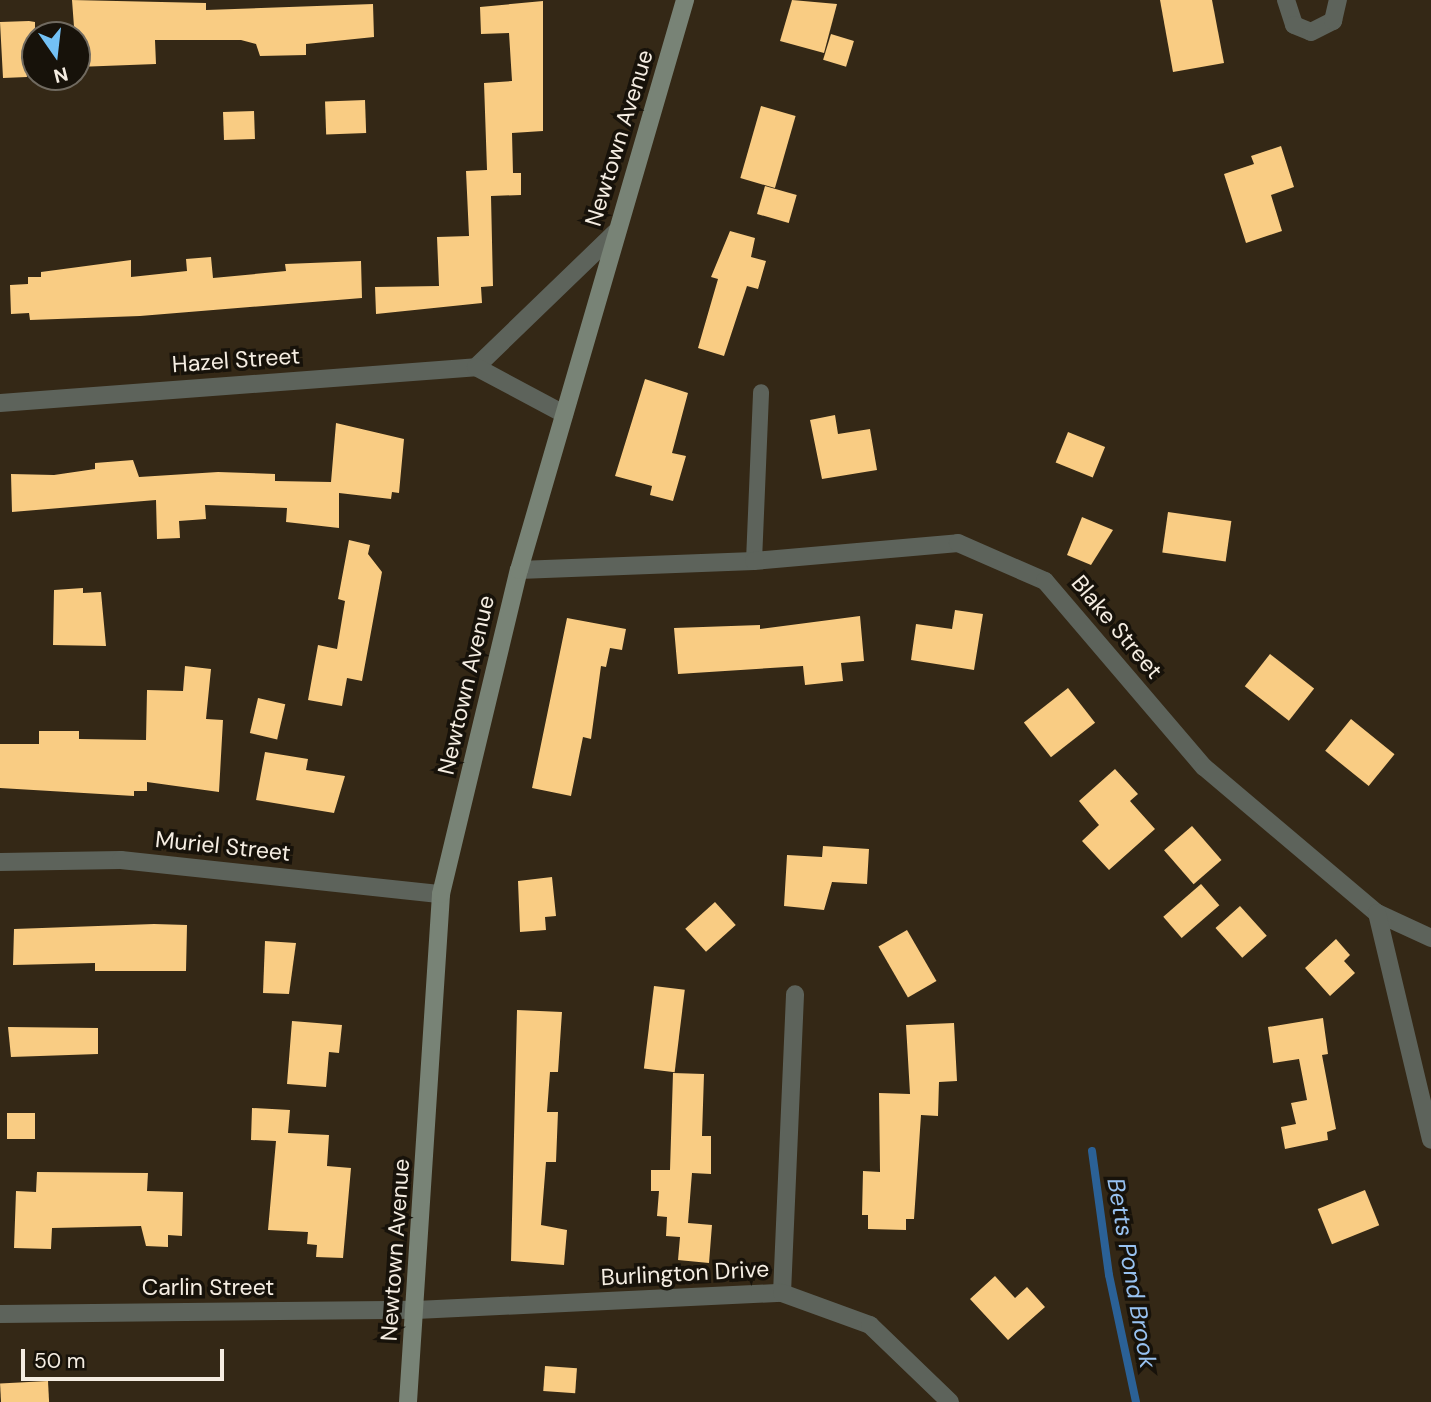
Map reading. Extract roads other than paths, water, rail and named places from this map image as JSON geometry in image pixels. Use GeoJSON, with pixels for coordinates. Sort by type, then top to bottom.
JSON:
{"type":"FeatureCollection","features":[{"type":"Feature","properties":{"kind":"main road","name":"Newtown Avenue"},"geometry":{"type":"LineString","coordinates":[[408,1402],[441,894],[519,570],[685,0]]}},
{"type":"Feature","properties":{"kind":"street"},"geometry":{"type":"LineString","coordinates":[[1286,0],[1294,25],[1311,32],[1333,21],[1338,0]]}},
{"type":"Feature","properties":{"kind":"street"},"geometry":{"type":"LineString","coordinates":[[564,414],[476,367],[616,232]]}},
{"type":"Feature","properties":{"kind":"street","name":"Hazel Street"},"geometry":{"type":"LineString","coordinates":[[0,403],[476,367]]}},
{"type":"Feature","properties":{"kind":"street","name":"Blake Street"},"geometry":{"type":"LineString","coordinates":[[519,570],[754,561],[958,543],[1045,581],[1204,767],[1377,913],[1431,938]]}},
{"type":"Feature","properties":{"kind":"street","name":"Muriel Street"},"geometry":{"type":"LineString","coordinates":[[0,862],[121,859],[441,894]]}},
{"type":"Feature","properties":{"kind":"street"},"geometry":{"type":"LineString","coordinates":[[1377,913],[1431,1140]]}},
{"type":"Feature","properties":{"kind":"street","name":"Burlington Drive"},"geometry":{"type":"LineString","coordinates":[[416,1310],[782,1293],[795,994]]}},
{"type":"Feature","properties":{"kind":"street"},"geometry":{"type":"LineString","coordinates":[[782,1293],[870,1325],[950,1402]]}},
{"type":"Feature","properties":{"kind":"street","name":"Carlin Street"},"geometry":{"type":"LineString","coordinates":[[0,1314],[416,1310]]}},
{"type":"Feature","properties":{"kind":"lane"},"geometry":{"type":"LineString","coordinates":[[754,561],[761,392]]}},
{"type":"Feature","properties":{"kind":"waterway","name":"Betts Pond Brook"},"geometry":{"type":"LineString","coordinates":[[1092,1151],[1109,1275],[1136,1402]]}}]}
